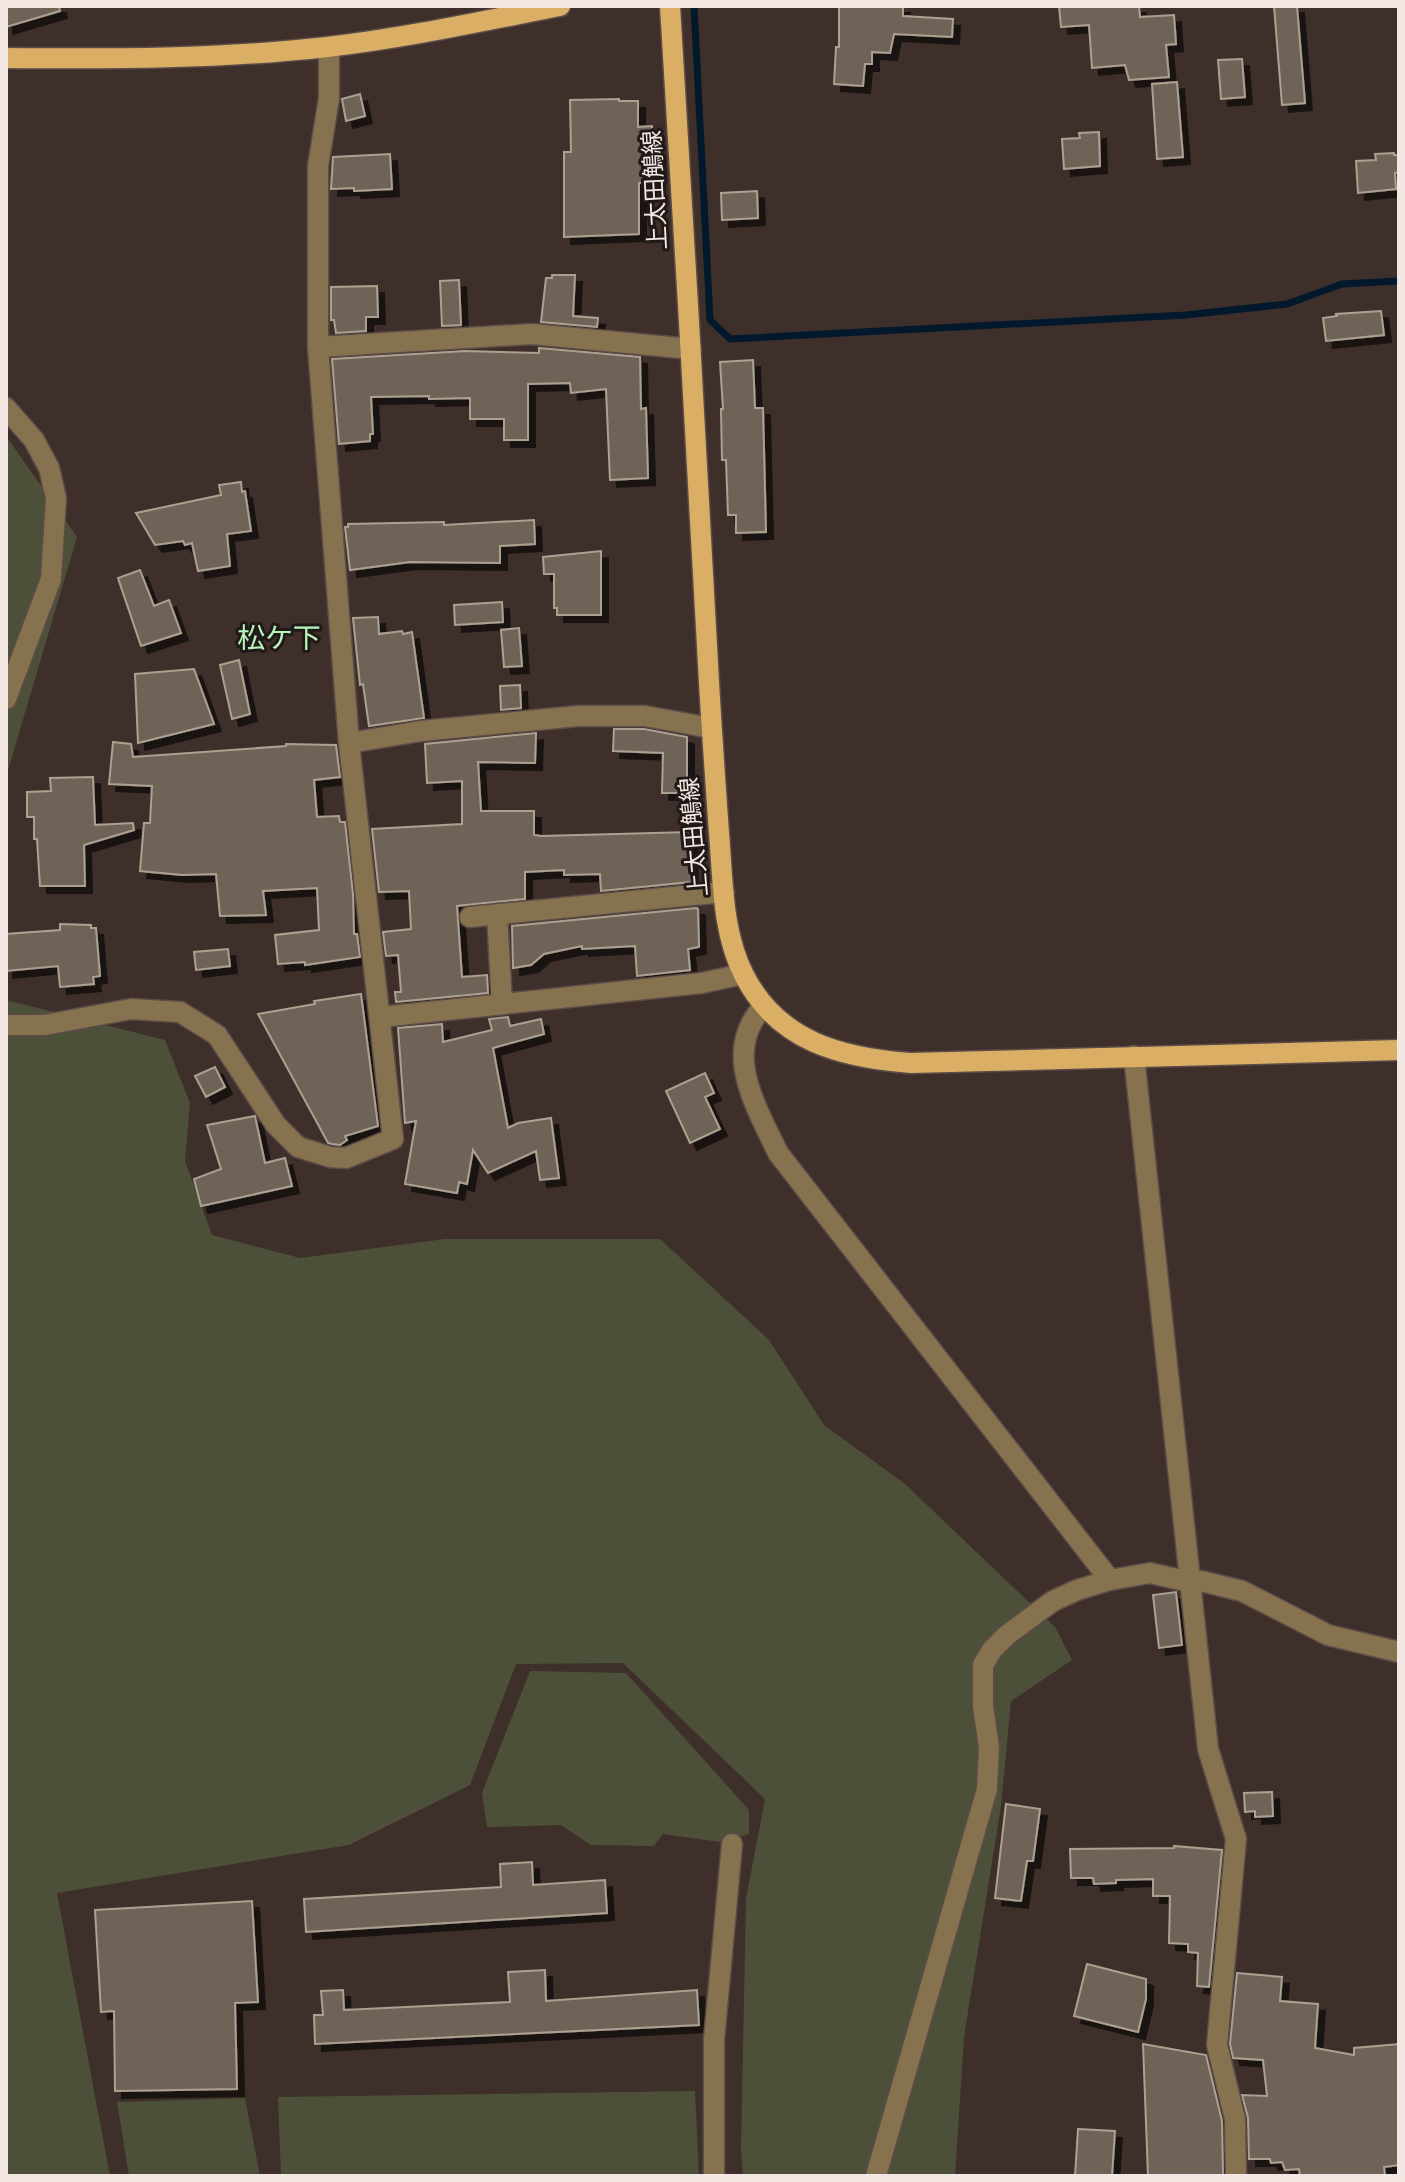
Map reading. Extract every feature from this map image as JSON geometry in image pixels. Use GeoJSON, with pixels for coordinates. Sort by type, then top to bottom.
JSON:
{"type":"FeatureCollection","features":[{"type":"Feature","properties":{"kind":"main road"},"geometry":{"type":"LineString","coordinates":[[6,58],[144,59],[329,47],[514,10],[560,6]]}},
{"type":"Feature","properties":{"kind":"main road","name":"上太田鵤線"},"geometry":{"type":"LineString","coordinates":[[670,6],[711,728],[724,892],[729,931],[743,974],[764,1006],[788,1027],[821,1047],[868,1060],[911,1063],[1399,1050]]}},
{"type":"Feature","properties":{"kind":"street"},"geometry":{"type":"LineString","coordinates":[[6,1025],[45,1025],[131,1009],[180,1012],[217,1035],[276,1125],[298,1147],[330,1157],[346,1158],[393,1139],[349,743],[318,347],[318,166],[329,98],[329,47]]}},
{"type":"Feature","properties":{"kind":"street"},"geometry":{"type":"LineString","coordinates":[[318,347],[532,334],[691,349]]}},
{"type":"Feature","properties":{"kind":"street"},"geometry":{"type":"LineString","coordinates":[[6,408],[34,440],[49,468],[56,498],[51,579],[6,699]]}},
{"type":"Feature","properties":{"kind":"street"},"geometry":{"type":"LineString","coordinates":[[349,743],[421,731],[578,716],[645,716],[711,728]]}},
{"type":"Feature","properties":{"kind":"street"},"geometry":{"type":"LineString","coordinates":[[470,917],[724,892]]}},
{"type":"Feature","properties":{"kind":"street"},"geometry":{"type":"LineString","coordinates":[[497,914],[502,1004]]}},
{"type":"Feature","properties":{"kind":"street"},"geometry":{"type":"LineString","coordinates":[[381,1017],[702,983],[743,974]]}},
{"type":"Feature","properties":{"kind":"street"},"geometry":{"type":"LineString","coordinates":[[764,1006],[752,1019],[742,1054],[752,1096],[778,1153],[1110,1580]]}},
{"type":"Feature","properties":{"kind":"street"},"geometry":{"type":"LineString","coordinates":[[1134,1056],[1208,1749],[1236,1839],[1217,2045],[1235,2119],[1236,2176]]}},
{"type":"Feature","properties":{"kind":"street"},"geometry":{"type":"LineString","coordinates":[[876,2176],[987,1789],[989,1747],[983,1706],[983,1665],[992,1650],[1053,1601],[1110,1580],[1150,1573],[1242,1591],[1328,1635],[1399,1652]]}},
{"type":"Feature","properties":{"kind":"street"},"geometry":{"type":"LineString","coordinates":[[714,2176],[714,2040],[732,1844]]}},
{"type":"Feature","properties":{"kind":"green space"},"geometry":{"type":"Polygon","coordinates":[[[6,436],[77,537],[6,777],[6,436]]]}},
{"type":"Feature","properties":{"kind":"green space"},"geometry":{"type":"Polygon","coordinates":[[[6,1000],[165,1040],[190,1103],[185,1161],[212,1235],[300,1258],[445,1239],[660,1239],[769,1340],[824,1425],[905,1484],[1055,1627],[1072,1660],[1011,1701],[1001,1806],[964,2037],[955,2176],[743,2176],[746,1899],[765,1799],[623,1663],[516,1664],[470,1785],[349,1845],[57,1893],[110,2176],[6,2176],[6,1000]]]}},
{"type":"Feature","properties":{"kind":"green space"},"geometry":{"type":"Polygon","coordinates":[[[530,1671],[626,1673],[749,1810],[749,1834],[720,1842],[663,1834],[654,1846],[591,1845],[561,1825],[487,1827],[482,1793],[530,1671]]]}},
{"type":"Feature","properties":{"kind":"green space"},"geometry":{"type":"Polygon","coordinates":[[[695,2091],[699,2176],[281,2176],[278,2097],[695,2091]]]}},
{"type":"Feature","properties":{"kind":"green space"},"geometry":{"type":"Polygon","coordinates":[[[245,2098],[260,2176],[129,2176],[117,2102],[245,2098]]]}},
{"type":"Feature","properties":{"kind":"building"},"geometry":{"type":"Polygon","coordinates":[[[6,6],[59,6],[60,11],[6,27],[6,6]]]}},
{"type":"Feature","properties":{"kind":"building"},"geometry":{"type":"Polygon","coordinates":[[[839,6],[903,6],[903,16],[953,19],[952,37],[894,34],[890,53],[872,52],[872,64],[865,64],[863,86],[834,84],[836,47],[839,47],[839,6]]]}},
{"type":"Feature","properties":{"kind":"building"},"geometry":{"type":"Polygon","coordinates":[[[1059,6],[1139,6],[1140,17],[1174,15],[1176,44],[1166,45],[1169,77],[1129,80],[1125,65],[1092,68],[1089,25],[1061,27],[1059,6]]]}},
{"type":"Feature","properties":{"kind":"building"},"geometry":{"type":"Polygon","coordinates":[[[1274,6],[1297,6],[1305,103],[1282,105],[1274,6]]]}},
{"type":"Feature","properties":{"kind":"building"},"geometry":{"type":"Polygon","coordinates":[[[1242,59],[1245,97],[1221,99],[1218,60],[1242,59]]]}},
{"type":"Feature","properties":{"kind":"building"},"geometry":{"type":"Polygon","coordinates":[[[1177,82],[1183,157],[1157,159],[1152,84],[1177,82]]]}},
{"type":"Feature","properties":{"kind":"building"},"geometry":{"type":"Polygon","coordinates":[[[360,94],[365,116],[346,121],[342,99],[360,94]]]}},
{"type":"Feature","properties":{"kind":"building"},"geometry":{"type":"Polygon","coordinates":[[[570,100],[638,101],[638,127],[652,126],[653,152],[658,152],[659,175],[650,176],[650,182],[639,183],[639,234],[564,237],[564,152],[571,152],[570,100]]]}},
{"type":"Feature","properties":{"kind":"building"},"geometry":{"type":"Polygon","coordinates":[[[1099,132],[1100,166],[1064,169],[1062,139],[1080,138],[1079,133],[1099,132]]]}},
{"type":"Feature","properties":{"kind":"building"},"geometry":{"type":"Polygon","coordinates":[[[390,154],[392,189],[331,189],[333,157],[390,154]]]}},
{"type":"Feature","properties":{"kind":"building"},"geometry":{"type":"Polygon","coordinates":[[[1375,154],[1399,155],[1399,172],[1395,173],[1396,189],[1358,193],[1356,161],[1376,160],[1375,154]]]}},
{"type":"Feature","properties":{"kind":"building"},"geometry":{"type":"Polygon","coordinates":[[[757,191],[758,218],[722,220],[721,193],[757,191]]]}},
{"type":"Feature","properties":{"kind":"building"},"geometry":{"type":"Polygon","coordinates":[[[552,275],[575,275],[573,316],[598,318],[597,327],[541,322],[546,278],[552,278],[552,275]]]}},
{"type":"Feature","properties":{"kind":"building"},"geometry":{"type":"Polygon","coordinates":[[[459,280],[461,325],[442,326],[440,281],[459,280]]]}},
{"type":"Feature","properties":{"kind":"building"},"geometry":{"type":"Polygon","coordinates":[[[377,286],[378,317],[366,317],[366,331],[336,333],[334,320],[331,320],[331,287],[377,286]]]}},
{"type":"Feature","properties":{"kind":"building"},"geometry":{"type":"Polygon","coordinates":[[[1381,311],[1384,335],[1326,341],[1323,318],[1336,314],[1381,311]]]}},
{"type":"Feature","properties":{"kind":"building"},"geometry":{"type":"Polygon","coordinates":[[[539,348],[640,357],[641,409],[646,408],[648,478],[610,480],[606,389],[571,393],[570,383],[528,384],[528,440],[504,440],[504,419],[470,419],[470,398],[371,397],[373,434],[370,434],[370,441],[339,444],[332,359],[465,351],[539,353],[539,348]]]}},
{"type":"Feature","properties":{"kind":"building"},"geometry":{"type":"Polygon","coordinates":[[[753,360],[755,408],[763,408],[766,532],[736,533],[736,515],[728,515],[726,460],[722,460],[720,362],[753,360]]]}},
{"type":"Feature","properties":{"kind":"building"},"geometry":{"type":"Polygon","coordinates":[[[241,482],[251,531],[227,534],[230,566],[198,571],[192,543],[185,545],[183,541],[155,545],[136,513],[221,495],[219,485],[241,482]]]}},
{"type":"Feature","properties":{"kind":"building"},"geometry":{"type":"Polygon","coordinates":[[[534,520],[535,544],[500,546],[500,563],[410,562],[350,570],[345,527],[348,524],[444,522],[444,525],[534,520]]]}},
{"type":"Feature","properties":{"kind":"building"},"geometry":{"type":"Polygon","coordinates":[[[601,551],[601,615],[557,615],[557,608],[554,608],[554,574],[544,574],[543,557],[601,551]]]}},
{"type":"Feature","properties":{"kind":"building"},"geometry":{"type":"Polygon","coordinates":[[[140,570],[154,606],[169,600],[181,633],[141,646],[118,578],[140,570]]]}},
{"type":"Feature","properties":{"kind":"building"},"geometry":{"type":"Polygon","coordinates":[[[502,602],[503,622],[455,625],[454,605],[502,602]]]}},
{"type":"Feature","properties":{"kind":"building"},"geometry":{"type":"Polygon","coordinates":[[[378,617],[379,634],[412,632],[424,718],[369,726],[363,684],[360,685],[353,618],[378,617]]]}},
{"type":"Feature","properties":{"kind":"building"},"geometry":{"type":"Polygon","coordinates":[[[519,628],[522,666],[504,667],[501,630],[519,628]]]}},
{"type":"Feature","properties":{"kind":"building"},"geometry":{"type":"Polygon","coordinates":[[[239,660],[250,714],[232,719],[220,665],[239,660]]]}},
{"type":"Feature","properties":{"kind":"building"},"geometry":{"type":"Polygon","coordinates":[[[194,669],[214,724],[138,743],[135,674],[194,669]]]}},
{"type":"Feature","properties":{"kind":"building"},"geometry":{"type":"Polygon","coordinates":[[[520,685],[521,708],[501,710],[500,686],[520,685]]]}},
{"type":"Feature","properties":{"kind":"building"},"geometry":{"type":"Polygon","coordinates":[[[614,729],[644,729],[687,737],[687,793],[662,793],[663,753],[613,751],[614,729]]]}},
{"type":"Feature","properties":{"kind":"building"},"geometry":{"type":"Polygon","coordinates":[[[536,733],[535,763],[478,762],[481,811],[534,811],[534,835],[541,836],[690,832],[691,882],[601,891],[600,874],[564,875],[564,870],[525,872],[525,899],[457,906],[462,977],[487,975],[488,993],[396,1002],[395,992],[401,992],[398,955],[386,956],[383,932],[411,929],[409,891],[379,892],[372,829],[462,824],[462,781],[427,783],[425,744],[536,733]]]}},
{"type":"Feature","properties":{"kind":"building"},"geometry":{"type":"Polygon","coordinates":[[[113,742],[131,744],[133,757],[286,744],[336,745],[340,777],[314,780],[317,817],[339,816],[340,822],[345,822],[354,934],[357,934],[360,957],[305,965],[305,962],[278,964],[275,935],[319,930],[317,888],[263,891],[266,915],[220,916],[216,874],[140,871],[144,823],[150,823],[152,786],[109,784],[113,742]]]}},
{"type":"Feature","properties":{"kind":"building"},"geometry":{"type":"Polygon","coordinates":[[[93,777],[95,825],[133,823],[134,830],[84,845],[85,886],[40,886],[34,817],[27,817],[27,792],[51,791],[50,778],[93,777]]]}},
{"type":"Feature","properties":{"kind":"building"},"geometry":{"type":"Polygon","coordinates":[[[696,908],[699,947],[688,949],[690,970],[637,976],[635,946],[582,949],[582,946],[544,954],[531,965],[513,968],[512,926],[696,908]]]}},
{"type":"Feature","properties":{"kind":"building"},"geometry":{"type":"Polygon","coordinates":[[[60,924],[91,925],[91,928],[96,928],[100,976],[93,977],[94,984],[60,987],[58,966],[6,971],[6,934],[60,930],[60,924]]]}},
{"type":"Feature","properties":{"kind":"building"},"geometry":{"type":"Polygon","coordinates":[[[228,949],[230,966],[196,970],[194,952],[228,949]]]}},
{"type":"Feature","properties":{"kind":"building"},"geometry":{"type":"Polygon","coordinates":[[[361,994],[378,1126],[345,1136],[347,1140],[340,1145],[332,1144],[328,1143],[258,1014],[361,994]]]}},
{"type":"Feature","properties":{"kind":"building"},"geometry":{"type":"Polygon","coordinates":[[[508,1017],[510,1026],[541,1019],[544,1034],[493,1048],[508,1128],[518,1123],[551,1118],[559,1178],[540,1180],[536,1151],[488,1173],[473,1150],[467,1184],[459,1182],[457,1193],[405,1184],[416,1121],[405,1123],[398,1028],[442,1024],[443,1042],[492,1030],[489,1019],[508,1017]]]}},
{"type":"Feature","properties":{"kind":"building"},"geometry":{"type":"Polygon","coordinates":[[[215,1067],[225,1087],[206,1097],[195,1076],[215,1067]]]}},
{"type":"Feature","properties":{"kind":"building"},"geometry":{"type":"Polygon","coordinates":[[[705,1073],[714,1093],[705,1097],[720,1129],[690,1143],[666,1091],[705,1073]]]}},
{"type":"Feature","properties":{"kind":"building"},"geometry":{"type":"Polygon","coordinates":[[[255,1116],[265,1163],[285,1158],[292,1186],[201,1206],[194,1179],[221,1169],[207,1125],[255,1116]]]}},
{"type":"Feature","properties":{"kind":"building"},"geometry":{"type":"Polygon","coordinates":[[[1176,1592],[1182,1645],[1159,1648],[1153,1595],[1176,1592]]]}},
{"type":"Feature","properties":{"kind":"building"},"geometry":{"type":"Polygon","coordinates":[[[1272,1792],[1273,1816],[1255,1817],[1255,1811],[1245,1812],[1244,1793],[1272,1792]]]}},
{"type":"Feature","properties":{"kind":"building"},"geometry":{"type":"Polygon","coordinates":[[[1006,1804],[1040,1809],[1033,1861],[1027,1861],[1021,1901],[995,1898],[1006,1804]]]}},
{"type":"Feature","properties":{"kind":"building"},"geometry":{"type":"Polygon","coordinates":[[[1174,1846],[1222,1850],[1209,1987],[1197,1986],[1198,1953],[1188,1952],[1188,1944],[1169,1943],[1170,1896],[1153,1896],[1153,1879],[1094,1884],[1093,1878],[1071,1878],[1070,1849],[1174,1846]]]}},
{"type":"Feature","properties":{"kind":"building"},"geometry":{"type":"Polygon","coordinates":[[[532,1862],[533,1885],[605,1880],[607,1913],[306,1932],[304,1899],[501,1887],[500,1864],[532,1862]]]}},
{"type":"Feature","properties":{"kind":"building"},"geometry":{"type":"Polygon","coordinates":[[[252,1901],[258,2002],[235,2003],[237,2089],[115,2091],[114,2011],[101,2012],[95,1910],[252,1901]]]}},
{"type":"Feature","properties":{"kind":"building"},"geometry":{"type":"Polygon","coordinates":[[[1087,1964],[1146,1979],[1146,1999],[1138,2032],[1074,2016],[1087,1964]]]}},
{"type":"Feature","properties":{"kind":"building"},"geometry":{"type":"Polygon","coordinates":[[[545,1970],[546,2001],[697,1990],[699,2025],[315,2044],[314,2015],[323,2015],[321,1991],[343,1990],[344,2010],[510,2002],[508,1972],[545,1970]]]}},
{"type":"Feature","properties":{"kind":"building"},"geometry":{"type":"Polygon","coordinates":[[[1237,1973],[1282,1977],[1280,2001],[1318,2004],[1315,2048],[1354,2055],[1354,2048],[1399,2044],[1399,2165],[1384,2167],[1385,2176],[1300,2176],[1299,2169],[1285,2170],[1282,2162],[1249,2159],[1248,2118],[1242,2095],[1267,2096],[1263,2060],[1233,2058],[1230,2044],[1237,1973]]]}},
{"type":"Feature","properties":{"kind":"building"},"geometry":{"type":"Polygon","coordinates":[[[1143,2044],[1206,2055],[1222,2121],[1223,2176],[1148,2176],[1143,2044]]]}},
{"type":"Feature","properties":{"kind":"building"},"geometry":{"type":"Polygon","coordinates":[[[1078,2129],[1115,2131],[1112,2176],[1075,2176],[1078,2129]]]}},
{"type":"Feature","properties":{"kind":"waterway"},"geometry":{"type":"LineString","coordinates":[[694,6],[710,320],[730,339],[1186,315],[1287,304],[1342,284],[1399,281]]}},
{"type":"Feature","properties":{"kind":"district","name":"松ケ下"},"geometry":{"type":"Point","coordinates":[279,639]}}]}
